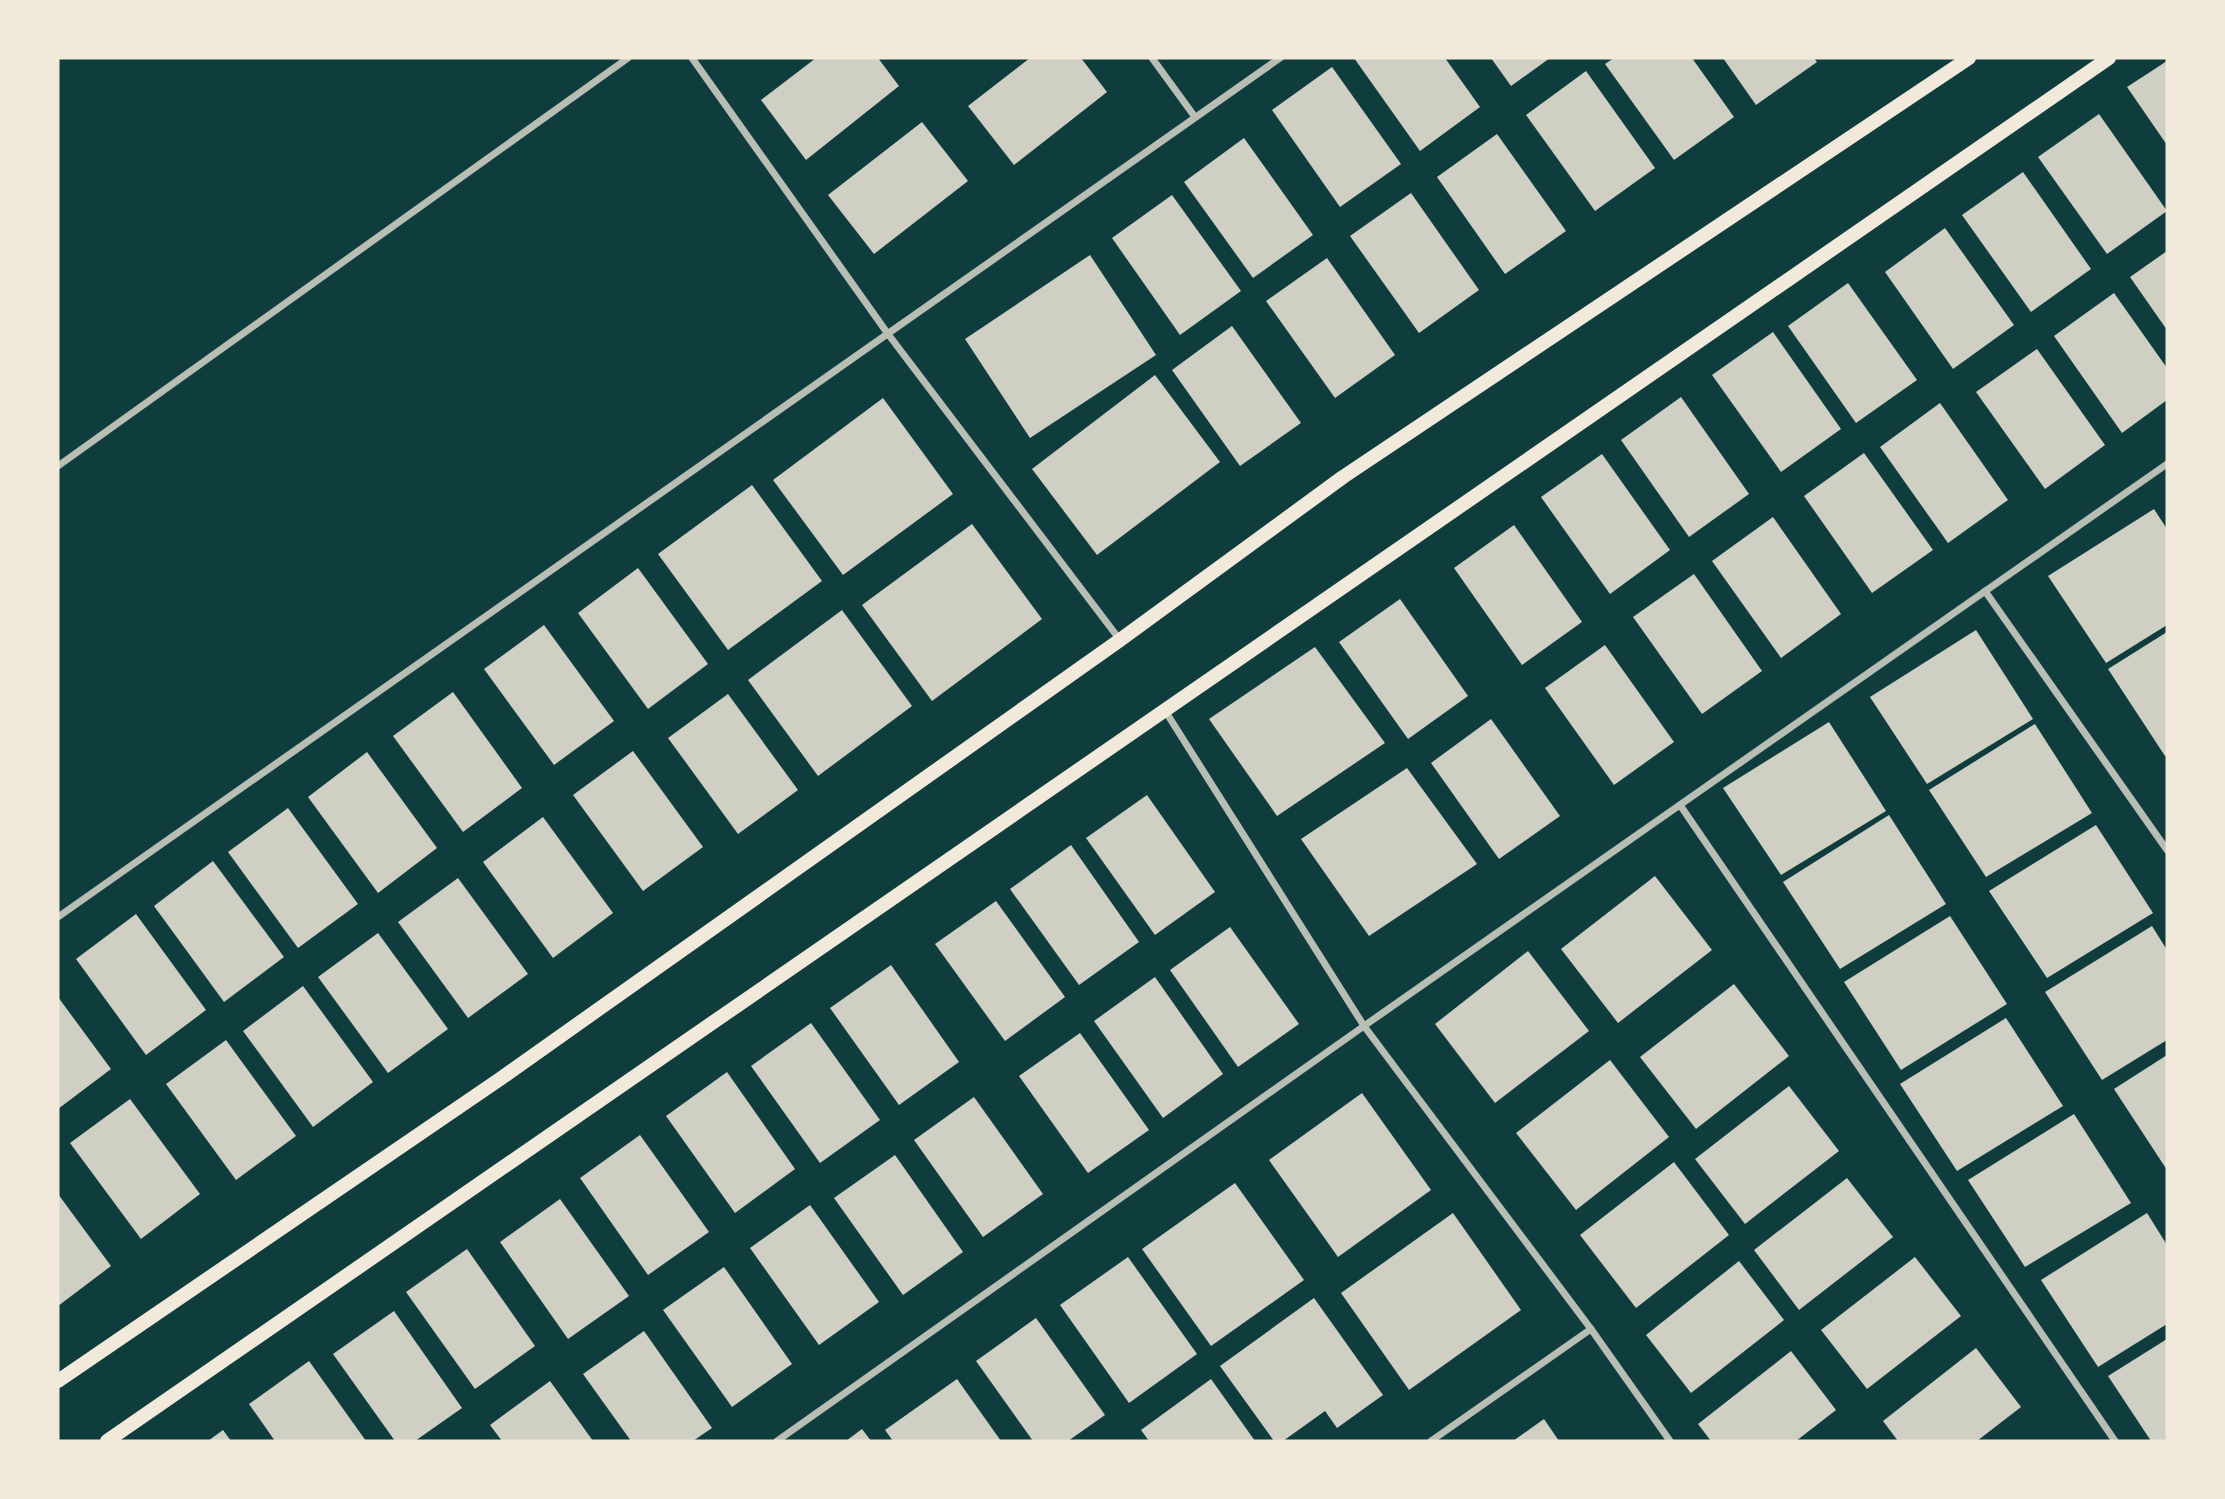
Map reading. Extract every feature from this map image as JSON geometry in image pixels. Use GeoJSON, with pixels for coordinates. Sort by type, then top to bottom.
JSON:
{"type":"FeatureCollection","features":[{"type":"Feature","properties":{"kind":"main road"},"geometry":{"type":"LineString","coordinates":[[58,1381],[500,1079],[1120,640],[1343,477],[1969,58]]}},
{"type":"Feature","properties":{"kind":"main road"},"geometry":{"type":"LineString","coordinates":[[107,1441],[2109,58]]}},
{"type":"Feature","properties":{"kind":"street"},"geometry":{"type":"LineString","coordinates":[[58,466],[628,58]]}},
{"type":"Feature","properties":{"kind":"street"},"geometry":{"type":"LineString","coordinates":[[692,58],[888,334],[1120,640]]}},
{"type":"Feature","properties":{"kind":"street"},"geometry":{"type":"LineString","coordinates":[[1152,58],[1195,117]]}},
{"type":"Feature","properties":{"kind":"street"},"geometry":{"type":"LineString","coordinates":[[58,917],[1280,58]]}},
{"type":"Feature","properties":{"kind":"street"},"geometry":{"type":"LineString","coordinates":[[777,1441],[2167,464]]}},
{"type":"Feature","properties":{"kind":"street"},"geometry":{"type":"LineString","coordinates":[[1985,591],[2167,850]]}},
{"type":"Feature","properties":{"kind":"street"},"geometry":{"type":"LineString","coordinates":[[1164,709],[1364,1026],[1591,1329],[1670,1441]]}},
{"type":"Feature","properties":{"kind":"street"},"geometry":{"type":"LineString","coordinates":[[1680,805],[2115,1441]]}},
{"type":"Feature","properties":{"kind":"street"},"geometry":{"type":"LineString","coordinates":[[1431,1441],[1591,1329]]}},
{"type":"Feature","properties":{"kind":"building"},"geometry":{"type":"Polygon","coordinates":[[[816,58],[878,58],[899,86],[806,160],[761,100],[816,58]]]}},
{"type":"Feature","properties":{"kind":"building"},"geometry":{"type":"Polygon","coordinates":[[[1030,58],[1081,58],[1107,92],[1014,165],[968,106],[1030,58]]]}},
{"type":"Feature","properties":{"kind":"building"},"geometry":{"type":"Polygon","coordinates":[[[1354,58],[1445,58],[1480,107],[1420,151],[1354,58]]]}},
{"type":"Feature","properties":{"kind":"building"},"geometry":{"type":"Polygon","coordinates":[[[1491,58],[1550,58],[1511,86],[1491,58]]]}},
{"type":"Feature","properties":{"kind":"building"},"geometry":{"type":"Polygon","coordinates":[[[1614,58],[1692,58],[1734,117],[1674,160],[1605,64],[1614,58]]]}},
{"type":"Feature","properties":{"kind":"building"},"geometry":{"type":"Polygon","coordinates":[[[1723,58],[1814,58],[1817,62],[1756,105],[1723,58]]]}},
{"type":"Feature","properties":{"kind":"building"},"geometry":{"type":"Polygon","coordinates":[[[2167,61],[2167,145],[2127,87],[2167,61]]]}},
{"type":"Feature","properties":{"kind":"building"},"geometry":{"type":"Polygon","coordinates":[[[1332,67],[1401,164],[1340,207],[1272,110],[1332,67]]]}},
{"type":"Feature","properties":{"kind":"building"},"geometry":{"type":"Polygon","coordinates":[[[1586,71],[1655,168],[1595,211],[1526,115],[1586,71]]]}},
{"type":"Feature","properties":{"kind":"building"},"geometry":{"type":"Polygon","coordinates":[[[2099,114],[2167,211],[2107,254],[2038,157],[2099,114]]]}},
{"type":"Feature","properties":{"kind":"building"},"geometry":{"type":"Polygon","coordinates":[[[922,122],[968,181],[874,254],[828,195],[922,122]]]}},
{"type":"Feature","properties":{"kind":"building"},"geometry":{"type":"Polygon","coordinates":[[[1497,134],[1566,231],[1505,274],[1437,177],[1497,134]]]}},
{"type":"Feature","properties":{"kind":"building"},"geometry":{"type":"Polygon","coordinates":[[[1244,138],[1313,235],[1253,278],[1184,182],[1244,138]]]}},
{"type":"Feature","properties":{"kind":"building"},"geometry":{"type":"Polygon","coordinates":[[[2023,172],[2091,269],[2031,312],[1962,215],[2023,172]]]}},
{"type":"Feature","properties":{"kind":"building"},"geometry":{"type":"Polygon","coordinates":[[[1411,193],[1479,290],[1419,333],[1350,236],[1411,193]]]}},
{"type":"Feature","properties":{"kind":"building"},"geometry":{"type":"Polygon","coordinates":[[[1172,195],[1241,291],[1180,335],[1112,238],[1172,195]]]}},
{"type":"Feature","properties":{"kind":"building"},"geometry":{"type":"Polygon","coordinates":[[[1945,228],[2014,325],[1953,369],[1885,272],[1945,228]]]}},
{"type":"Feature","properties":{"kind":"building"},"geometry":{"type":"Polygon","coordinates":[[[2167,251],[2167,330],[2130,277],[2167,251]]]}},
{"type":"Feature","properties":{"kind":"building"},"geometry":{"type":"Polygon","coordinates":[[[1090,255],[1156,355],[1030,438],[965,339],[1090,255]]]}},
{"type":"Feature","properties":{"kind":"building"},"geometry":{"type":"Polygon","coordinates":[[[1327,258],[1395,355],[1335,398],[1266,301],[1327,258]]]}},
{"type":"Feature","properties":{"kind":"building"},"geometry":{"type":"Polygon","coordinates":[[[1848,283],[1917,380],[1856,423],[1788,326],[1848,283]]]}},
{"type":"Feature","properties":{"kind":"building"},"geometry":{"type":"Polygon","coordinates":[[[2114,293],[2167,368],[2167,400],[2122,433],[2054,336],[2114,293]]]}},
{"type":"Feature","properties":{"kind":"building"},"geometry":{"type":"Polygon","coordinates":[[[1232,326],[1301,423],[1240,466],[1172,370],[1232,326]]]}},
{"type":"Feature","properties":{"kind":"building"},"geometry":{"type":"Polygon","coordinates":[[[1773,332],[1841,429],[1781,472],[1712,375],[1773,332]]]}},
{"type":"Feature","properties":{"kind":"building"},"geometry":{"type":"Polygon","coordinates":[[[2037,349],[2105,445],[2045,489],[1976,392],[2037,349]]]}},
{"type":"Feature","properties":{"kind":"building"},"geometry":{"type":"Polygon","coordinates":[[[1155,375],[1220,462],[1097,555],[1032,469],[1155,375]]]}},
{"type":"Feature","properties":{"kind":"building"},"geometry":{"type":"Polygon","coordinates":[[[1681,397],[1749,494],[1689,537],[1621,440],[1681,397]]]}},
{"type":"Feature","properties":{"kind":"building"},"geometry":{"type":"Polygon","coordinates":[[[883,398],[953,494],[843,575],[773,480],[883,398]]]}},
{"type":"Feature","properties":{"kind":"building"},"geometry":{"type":"Polygon","coordinates":[[[1940,403],[2008,500],[1948,543],[1880,447],[1940,403]]]}},
{"type":"Feature","properties":{"kind":"building"},"geometry":{"type":"Polygon","coordinates":[[[1864,453],[1933,550],[1872,593],[1804,496],[1864,453]]]}},
{"type":"Feature","properties":{"kind":"building"},"geometry":{"type":"Polygon","coordinates":[[[1602,454],[1670,550],[1610,594],[1541,497],[1602,454]]]}},
{"type":"Feature","properties":{"kind":"building"},"geometry":{"type":"Polygon","coordinates":[[[752,485],[822,581],[728,650],[658,554],[752,485]]]}},
{"type":"Feature","properties":{"kind":"building"},"geometry":{"type":"Polygon","coordinates":[[[2154,509],[2167,529],[2167,625],[2106,663],[2048,576],[2154,509]]]}},
{"type":"Feature","properties":{"kind":"building"},"geometry":{"type":"Polygon","coordinates":[[[1773,517],[1841,614],[1781,658],[1712,561],[1773,517]]]}},
{"type":"Feature","properties":{"kind":"building"},"geometry":{"type":"Polygon","coordinates":[[[972,524],[1042,619],[932,701],[862,605],[972,524]]]}},
{"type":"Feature","properties":{"kind":"building"},"geometry":{"type":"Polygon","coordinates":[[[1514,525],[1582,622],[1522,665],[1454,568],[1514,525]]]}},
{"type":"Feature","properties":{"kind":"building"},"geometry":{"type":"Polygon","coordinates":[[[638,568],[708,664],[648,709],[578,613],[638,568]]]}},
{"type":"Feature","properties":{"kind":"building"},"geometry":{"type":"Polygon","coordinates":[[[1694,574],[1762,671],[1702,714],[1633,617],[1694,574]]]}},
{"type":"Feature","properties":{"kind":"building"},"geometry":{"type":"Polygon","coordinates":[[[1400,599],[1468,696],[1408,739],[1339,642],[1400,599]]]}},
{"type":"Feature","properties":{"kind":"building"},"geometry":{"type":"Polygon","coordinates":[[[842,610],[912,706],[818,776],[748,680],[842,610]]]}},
{"type":"Feature","properties":{"kind":"building"},"geometry":{"type":"Polygon","coordinates":[[[544,625],[614,721],[554,765],[484,669],[544,625]]]}},
{"type":"Feature","properties":{"kind":"building"},"geometry":{"type":"Polygon","coordinates":[[[1976,630],[2033,719],[1927,784],[1870,697],[1976,630]]]}},
{"type":"Feature","properties":{"kind":"building"},"geometry":{"type":"Polygon","coordinates":[[[2167,632],[2167,755],[2165,756],[2108,669],[2167,632]]]}},
{"type":"Feature","properties":{"kind":"building"},"geometry":{"type":"Polygon","coordinates":[[[1605,645],[1674,742],[1614,785],[1545,688],[1605,645]]]}},
{"type":"Feature","properties":{"kind":"building"},"geometry":{"type":"Polygon","coordinates":[[[1315,647],[1385,743],[1277,816],[1209,719],[1315,647]]]}},
{"type":"Feature","properties":{"kind":"building"},"geometry":{"type":"Polygon","coordinates":[[[453,692],[522,788],[463,832],[393,736],[453,692]]]}},
{"type":"Feature","properties":{"kind":"building"},"geometry":{"type":"Polygon","coordinates":[[[728,694],[798,790],[738,834],[668,738],[728,694]]]}},
{"type":"Feature","properties":{"kind":"building"},"geometry":{"type":"Polygon","coordinates":[[[1491,719],[1560,816],[1499,859],[1431,763],[1491,719]]]}},
{"type":"Feature","properties":{"kind":"building"},"geometry":{"type":"Polygon","coordinates":[[[1829,722],[1886,811],[1781,875],[1723,788],[1829,722]]]}},
{"type":"Feature","properties":{"kind":"building"},"geometry":{"type":"Polygon","coordinates":[[[2035,724],[2092,813],[1986,877],[1929,790],[2035,724]]]}},
{"type":"Feature","properties":{"kind":"building"},"geometry":{"type":"Polygon","coordinates":[[[633,751],[703,847],[643,891],[573,795],[633,751]]]}},
{"type":"Feature","properties":{"kind":"building"},"geometry":{"type":"Polygon","coordinates":[[[367,752],[437,848],[378,893],[308,797],[367,752]]]}},
{"type":"Feature","properties":{"kind":"building"},"geometry":{"type":"Polygon","coordinates":[[[1407,768],[1477,864],[1369,936],[1301,839],[1407,768]]]}},
{"type":"Feature","properties":{"kind":"building"},"geometry":{"type":"Polygon","coordinates":[[[1147,795],[1215,892],[1155,935],[1086,838],[1147,795]]]}},
{"type":"Feature","properties":{"kind":"building"},"geometry":{"type":"Polygon","coordinates":[[[288,808],[358,904],[298,948],[228,852],[288,808]]]}},
{"type":"Feature","properties":{"kind":"building"},"geometry":{"type":"Polygon","coordinates":[[[1889,815],[1946,904],[1840,969],[1783,882],[1889,815]]]}},
{"type":"Feature","properties":{"kind":"building"},"geometry":{"type":"Polygon","coordinates":[[[543,817],[613,913],[553,958],[483,862],[543,817]]]}},
{"type":"Feature","properties":{"kind":"building"},"geometry":{"type":"Polygon","coordinates":[[[2096,825],[2153,913],[2047,978],[1989,891],[2096,825]]]}},
{"type":"Feature","properties":{"kind":"building"},"geometry":{"type":"Polygon","coordinates":[[[1071,845],[1139,942],[1079,985],[1010,889],[1071,845]]]}},
{"type":"Feature","properties":{"kind":"building"},"geometry":{"type":"Polygon","coordinates":[[[213,861],[284,957],[224,1002],[154,906],[213,861]]]}},
{"type":"Feature","properties":{"kind":"building"},"geometry":{"type":"Polygon","coordinates":[[[1655,876],[1712,950],[1618,1023],[1561,949],[1655,876]]]}},
{"type":"Feature","properties":{"kind":"building"},"geometry":{"type":"Polygon","coordinates":[[[458,878],[528,974],[468,1018],[398,922],[458,878]]]}},
{"type":"Feature","properties":{"kind":"building"},"geometry":{"type":"Polygon","coordinates":[[[996,901],[1065,997],[1005,1041],[935,944],[996,901]]]}},
{"type":"Feature","properties":{"kind":"building"},"geometry":{"type":"Polygon","coordinates":[[[136,914],[206,1010],[146,1055],[76,959],[136,914]]]}},
{"type":"Feature","properties":{"kind":"building"},"geometry":{"type":"Polygon","coordinates":[[[1950,916],[2007,1004],[1901,1070],[1844,982],[1950,916]]]}},
{"type":"Feature","properties":{"kind":"building"},"geometry":{"type":"Polygon","coordinates":[[[2152,926],[2167,950],[2167,1040],[2102,1080],[2045,992],[2152,926]]]}},
{"type":"Feature","properties":{"kind":"building"},"geometry":{"type":"Polygon","coordinates":[[[1230,927],[1299,1024],[1238,1067],[1170,970],[1230,927]]]}},
{"type":"Feature","properties":{"kind":"building"},"geometry":{"type":"Polygon","coordinates":[[[378,933],[448,1029],[388,1073],[318,977],[378,933]]]}},
{"type":"Feature","properties":{"kind":"building"},"geometry":{"type":"Polygon","coordinates":[[[1528,951],[1589,1031],[1495,1103],[1435,1024],[1528,951]]]}},
{"type":"Feature","properties":{"kind":"building"},"geometry":{"type":"Polygon","coordinates":[[[891,965],[959,1062],[899,1105],[830,1008],[891,965]]]}},
{"type":"Feature","properties":{"kind":"building"},"geometry":{"type":"Polygon","coordinates":[[[1155,977],[1223,1074],[1163,1118],[1094,1021],[1155,977]]]}},
{"type":"Feature","properties":{"kind":"building"},"geometry":{"type":"Polygon","coordinates":[[[1734,984],[1789,1056],[1696,1129],[1640,1057],[1734,984]]]}},
{"type":"Feature","properties":{"kind":"building"},"geometry":{"type":"Polygon","coordinates":[[[303,986],[373,1082],[313,1127],[243,1031],[303,986]]]}},
{"type":"Feature","properties":{"kind":"building"},"geometry":{"type":"Polygon","coordinates":[[[58,997],[111,1069],[58,1109],[58,997]]]}},
{"type":"Feature","properties":{"kind":"building"},"geometry":{"type":"Polygon","coordinates":[[[2006,1018],[2063,1106],[1957,1171],[1900,1084],[2006,1018]]]}},
{"type":"Feature","properties":{"kind":"building"},"geometry":{"type":"Polygon","coordinates":[[[811,1023],[880,1120],[820,1163],[751,1066],[811,1023]]]}},
{"type":"Feature","properties":{"kind":"building"},"geometry":{"type":"Polygon","coordinates":[[[1080,1033],[1149,1130],[1088,1173],[1019,1076],[1080,1033]]]}},
{"type":"Feature","properties":{"kind":"building"},"geometry":{"type":"Polygon","coordinates":[[[226,1040],[296,1136],[236,1180],[166,1084],[226,1040]]]}},
{"type":"Feature","properties":{"kind":"building"},"geometry":{"type":"Polygon","coordinates":[[[2167,1055],[2167,1170],[2114,1089],[2167,1055]]]}},
{"type":"Feature","properties":{"kind":"building"},"geometry":{"type":"Polygon","coordinates":[[[1610,1060],[1669,1137],[1576,1210],[1516,1133],[1610,1060]]]}},
{"type":"Feature","properties":{"kind":"building"},"geometry":{"type":"Polygon","coordinates":[[[727,1072],[795,1169],[735,1213],[666,1116],[727,1072]]]}},
{"type":"Feature","properties":{"kind":"building"},"geometry":{"type":"Polygon","coordinates":[[[1789,1086],[1839,1151],[1745,1224],[1695,1159],[1789,1086]]]}},
{"type":"Feature","properties":{"kind":"building"},"geometry":{"type":"Polygon","coordinates":[[[1362,1093],[1431,1190],[1338,1257],[1269,1160],[1362,1093]]]}},
{"type":"Feature","properties":{"kind":"building"},"geometry":{"type":"Polygon","coordinates":[[[974,1097],[1043,1194],[983,1237],[914,1140],[974,1097]]]}},
{"type":"Feature","properties":{"kind":"building"},"geometry":{"type":"Polygon","coordinates":[[[130,1099],[200,1194],[141,1239],[70,1143],[130,1099]]]}},
{"type":"Feature","properties":{"kind":"building"},"geometry":{"type":"Polygon","coordinates":[[[2074,1114],[2131,1203],[2025,1267],[1968,1180],[2074,1114]]]}},
{"type":"Feature","properties":{"kind":"building"},"geometry":{"type":"Polygon","coordinates":[[[640,1135],[709,1232],[648,1275],[580,1178],[640,1135]]]}},
{"type":"Feature","properties":{"kind":"building"},"geometry":{"type":"Polygon","coordinates":[[[895,1155],[963,1252],[903,1295],[834,1198],[895,1155]]]}},
{"type":"Feature","properties":{"kind":"building"},"geometry":{"type":"Polygon","coordinates":[[[1674,1162],[1729,1235],[1636,1308],[1580,1235],[1674,1162]]]}},
{"type":"Feature","properties":{"kind":"building"},"geometry":{"type":"Polygon","coordinates":[[[1847,1178],[1893,1237],[1799,1310],[1754,1250],[1847,1178]]]}},
{"type":"Feature","properties":{"kind":"building"},"geometry":{"type":"Polygon","coordinates":[[[1235,1183],[1304,1280],[1211,1346],[1142,1249],[1235,1183]]]}},
{"type":"Feature","properties":{"kind":"building"},"geometry":{"type":"Polygon","coordinates":[[[58,1194],[111,1266],[58,1306],[58,1194]]]}},
{"type":"Feature","properties":{"kind":"building"},"geometry":{"type":"Polygon","coordinates":[[[560,1199],[629,1296],[568,1339],[500,1242],[560,1199]]]}},
{"type":"Feature","properties":{"kind":"building"},"geometry":{"type":"Polygon","coordinates":[[[810,1205],[879,1302],[819,1345],[750,1248],[810,1205]]]}},
{"type":"Feature","properties":{"kind":"building"},"geometry":{"type":"Polygon","coordinates":[[[1453,1213],[1521,1310],[1409,1390],[1341,1293],[1453,1213]]]}},
{"type":"Feature","properties":{"kind":"building"},"geometry":{"type":"Polygon","coordinates":[[[2147,1213],[2167,1245],[2167,1324],[2098,1367],[2041,1280],[2147,1213]]]}},
{"type":"Feature","properties":{"kind":"building"},"geometry":{"type":"Polygon","coordinates":[[[467,1249],[535,1346],[475,1389],[406,1292],[467,1249]]]}},
{"type":"Feature","properties":{"kind":"building"},"geometry":{"type":"Polygon","coordinates":[[[1128,1257],[1197,1354],[1129,1403],[1060,1305],[1128,1257]]]}},
{"type":"Feature","properties":{"kind":"building"},"geometry":{"type":"Polygon","coordinates":[[[1915,1257],[1961,1316],[1867,1389],[1821,1330],[1915,1257]]]}},
{"type":"Feature","properties":{"kind":"building"},"geometry":{"type":"Polygon","coordinates":[[[1739,1261],[1784,1320],[1691,1393],[1646,1335],[1739,1261]]]}},
{"type":"Feature","properties":{"kind":"building"},"geometry":{"type":"Polygon","coordinates":[[[724,1267],[792,1364],[732,1407],[663,1310],[724,1267]]]}},
{"type":"Feature","properties":{"kind":"building"},"geometry":{"type":"Polygon","coordinates":[[[1314,1298],[1383,1395],[1337,1428],[1325,1411],[1283,1441],[1274,1441],[1220,1366],[1314,1298]]]}},
{"type":"Feature","properties":{"kind":"building"},"geometry":{"type":"Polygon","coordinates":[[[394,1311],[462,1408],[415,1441],[395,1441],[333,1354],[394,1311]]]}},
{"type":"Feature","properties":{"kind":"building"},"geometry":{"type":"Polygon","coordinates":[[[1036,1318],[1105,1415],[1068,1441],[1033,1441],[976,1361],[1036,1318]]]}},
{"type":"Feature","properties":{"kind":"building"},"geometry":{"type":"Polygon","coordinates":[[[644,1331],[712,1428],[693,1441],[631,1441],[583,1374],[644,1331]]]}},
{"type":"Feature","properties":{"kind":"building"},"geometry":{"type":"Polygon","coordinates":[[[2167,1339],[2167,1441],[2151,1441],[2108,1376],[2167,1339]]]}},
{"type":"Feature","properties":{"kind":"building"},"geometry":{"type":"Polygon","coordinates":[[[1976,1348],[2021,1407],[1977,1441],[1898,1441],[1883,1421],[1976,1348]]]}},
{"type":"Feature","properties":{"kind":"building"},"geometry":{"type":"Polygon","coordinates":[[[1791,1351],[1836,1410],[1796,1441],[1711,1441],[1698,1424],[1791,1351]]]}},
{"type":"Feature","properties":{"kind":"building"},"geometry":{"type":"Polygon","coordinates":[[[309,1361],[366,1441],[275,1441],[249,1404],[309,1361]]]}},
{"type":"Feature","properties":{"kind":"building"},"geometry":{"type":"Polygon","coordinates":[[[957,1379],[1001,1441],[893,1441],[885,1430],[957,1379]]]}},
{"type":"Feature","properties":{"kind":"building"},"geometry":{"type":"Polygon","coordinates":[[[1211,1379],[1255,1441],[1149,1441],[1141,1430],[1211,1379]]]}},
{"type":"Feature","properties":{"kind":"building"},"geometry":{"type":"Polygon","coordinates":[[[550,1381],[593,1441],[502,1441],[490,1425],[550,1381]]]}},
{"type":"Feature","properties":{"kind":"building"},"geometry":{"type":"Polygon","coordinates":[[[1544,1419],[1559,1441],[1513,1441],[1544,1419]]]}},
{"type":"Feature","properties":{"kind":"building"},"geometry":{"type":"Polygon","coordinates":[[[862,1429],[871,1441],[846,1441],[862,1429]]]}},
{"type":"Feature","properties":{"kind":"building"},"geometry":{"type":"Polygon","coordinates":[[[223,1430],[231,1441],[208,1441],[223,1430]]]}}]}
